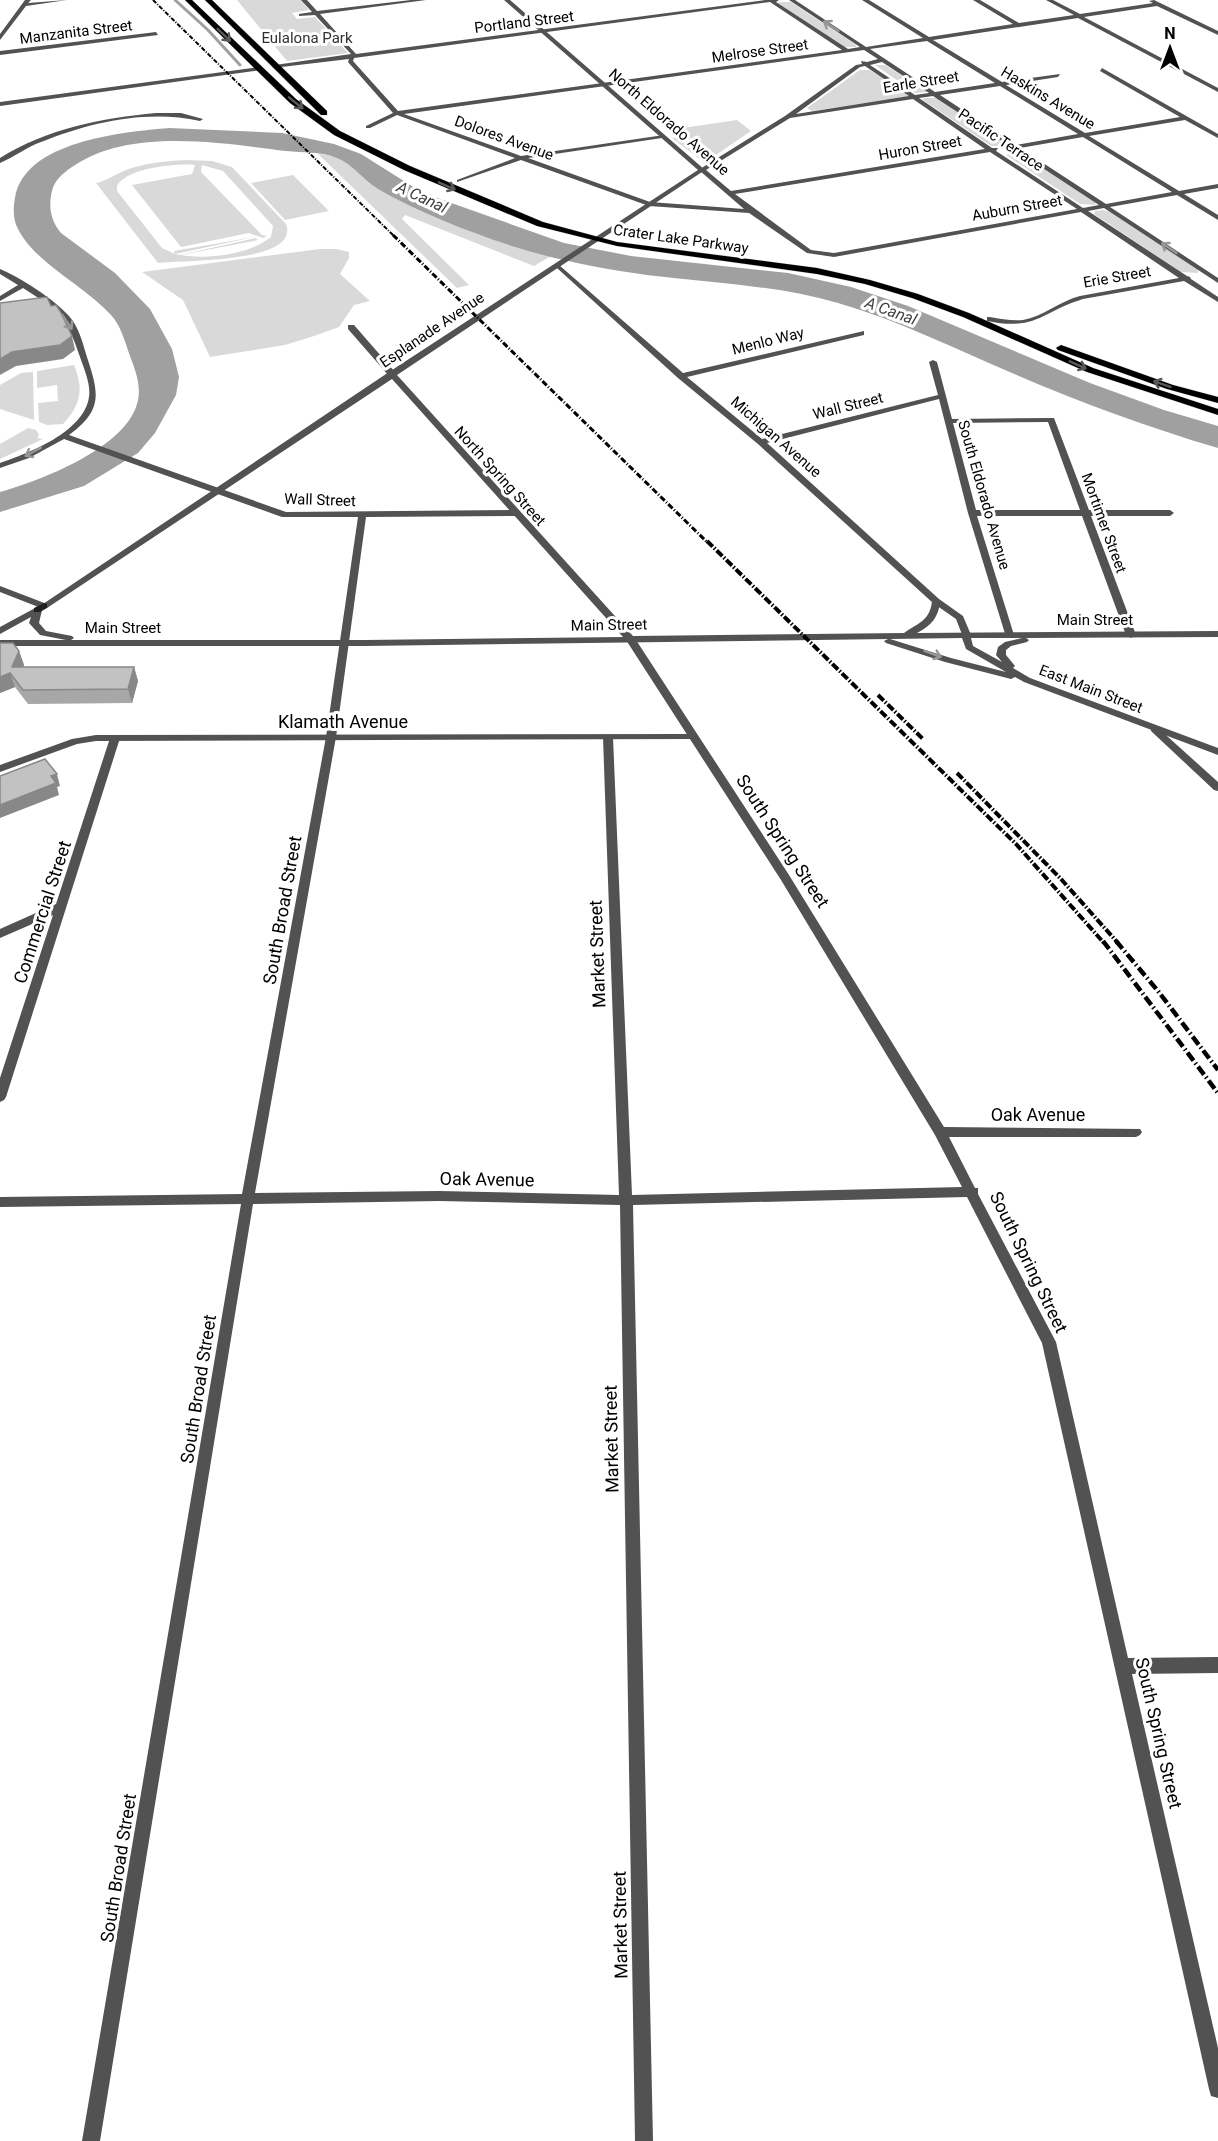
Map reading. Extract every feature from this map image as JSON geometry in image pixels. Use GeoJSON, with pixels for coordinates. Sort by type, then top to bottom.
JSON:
{"type":"FeatureCollection","features":[{"type":"Feature","properties":{"kind":"main road","name":"Crater Lake Parkway"},"geometry":{"type":"LineString","coordinates":[[188,0],[259,69],[311,115],[337,133],[367,150],[540,224],[602,237],[812,262],[892,280],[990,320],[1170,387],[1218,400]]}},
{"type":"Feature","properties":{"kind":"main road","name":"Crater Lake Parkway"},"geometry":{"type":"LineString","coordinates":[[208,0],[304,95],[347,129],[380,147],[459,181],[602,237],[642,249],[818,271],[915,296],[966,315],[1090,370],[1218,412]]}},
{"type":"Feature","properties":{"kind":"main road"},"geometry":{"type":"LineString","coordinates":[[259,69],[270,71],[280,81],[304,95]]}},
{"type":"Feature","properties":{"kind":"street"},"geometry":{"type":"LineString","coordinates":[[0,38],[26,2],[64,0]]}},
{"type":"Feature","properties":{"kind":"street","name":"Dolores Avenue"},"geometry":{"type":"LineString","coordinates":[[304,0],[354,54],[350,61],[397,113],[649,204],[751,211]]}},
{"type":"Feature","properties":{"kind":"street"},"geometry":{"type":"LineString","coordinates":[[301,15],[423,0]]}},
{"type":"Feature","properties":{"kind":"street","name":"North Eldorado Avenue"},"geometry":{"type":"LineString","coordinates":[[507,0],[751,211],[809,252],[820,255]]}},
{"type":"Feature","properties":{"kind":"street","name":"Pacific Terrace"},"geometry":{"type":"LineString","coordinates":[[770,0],[1218,300]]}},
{"type":"Feature","properties":{"kind":"street","name":"Portland Street"},"geometry":{"type":"LineString","coordinates":[[275,67],[776,0]]}},
{"type":"Feature","properties":{"kind":"street","name":"Pacific Terrace"},"geometry":{"type":"LineString","coordinates":[[792,0],[1218,281]]}},
{"type":"Feature","properties":{"kind":"street","name":"Haskins Avenue"},"geometry":{"type":"LineString","coordinates":[[865,0],[1218,218]]}},
{"type":"Feature","properties":{"kind":"street"},"geometry":{"type":"LineString","coordinates":[[976,0],[1018,25]]}},
{"type":"Feature","properties":{"kind":"street"},"geometry":{"type":"LineString","coordinates":[[1049,0],[1218,90]]}},
{"type":"Feature","properties":{"kind":"street"},"geometry":{"type":"LineString","coordinates":[[1151,0],[1218,33]]}},
{"type":"Feature","properties":{"kind":"street","name":"Melrose Street"},"geometry":{"type":"LineString","coordinates":[[368,127],[397,113],[847,51],[1158,4]]}},
{"type":"Feature","properties":{"kind":"street"},"geometry":{"type":"LineString","coordinates":[[0,22],[12,22]]}},
{"type":"Feature","properties":{"kind":"street","name":"Manzanita Street"},"geometry":{"type":"LineString","coordinates":[[0,53],[156,34]]}},
{"type":"Feature","properties":{"kind":"street","name":"Esplanade Avenue"},"geometry":{"type":"LineString","coordinates":[[0,631],[41,608],[218,492],[392,375],[559,267],[649,204],[787,117],[864,63],[883,60]]}},
{"type":"Feature","properties":{"kind":"street"},"geometry":{"type":"LineString","coordinates":[[0,104],[259,69]]}},
{"type":"Feature","properties":{"kind":"street"},"geometry":{"type":"LineString","coordinates":[[1102,70],[1218,136]]}},
{"type":"Feature","properties":{"kind":"street","name":"Earle Street"},"geometry":{"type":"LineString","coordinates":[[787,117],[1058,75]]}},
{"type":"Feature","properties":{"kind":"street"},"geometry":{"type":"LineString","coordinates":[[0,161],[3,156],[58,134],[115,120],[173,114],[191,115],[200,119]]}},
{"type":"Feature","properties":{"kind":"street","name":"Huron Street"},"geometry":{"type":"LineString","coordinates":[[730,193],[1185,118]]}},
{"type":"Feature","properties":{"kind":"street"},"geometry":{"type":"LineString","coordinates":[[459,181],[523,157],[662,136]]}},
{"type":"Feature","properties":{"kind":"street","name":"Auburn Street"},"geometry":{"type":"LineString","coordinates":[[820,255],[843,253],[1218,186]]}},
{"type":"Feature","properties":{"kind":"street","name":"Michigan Avenue"},"geometry":{"type":"LineString","coordinates":[[559,267],[681,376],[761,442],[936,601],[960,618],[966,635]]}},
{"type":"Feature","properties":{"kind":"street","name":"Erie Street"},"geometry":{"type":"LineString","coordinates":[[990,320],[1006,323],[1033,321],[1081,297],[1218,271]]}},
{"type":"Feature","properties":{"kind":"street"},"geometry":{"type":"LineString","coordinates":[[0,272],[46,298],[69,320],[89,375],[93,398],[81,422],[64,436],[25,457],[0,465]]}},
{"type":"Feature","properties":{"kind":"street"},"geometry":{"type":"LineString","coordinates":[[0,299],[22,286]]}},
{"type":"Feature","properties":{"kind":"street","name":"North Spring Street"},"geometry":{"type":"LineString","coordinates":[[351,327],[630,640]]}},
{"type":"Feature","properties":{"kind":"street","name":"Menlo Way"},"geometry":{"type":"LineString","coordinates":[[681,376],[861,333]]}},
{"type":"Feature","properties":{"kind":"street","name":"South Eldorado Avenue"},"geometry":{"type":"LineString","coordinates":[[933,362],[972,513],[1009,635]]}},
{"type":"Feature","properties":{"kind":"street","name":"Wall Street"},"geometry":{"type":"LineString","coordinates":[[761,442],[941,396]]}},
{"type":"Feature","properties":{"kind":"street","name":"Mortimer Street"},"geometry":{"type":"LineString","coordinates":[[948,421],[1051,420],[1131,635]]}},
{"type":"Feature","properties":{"kind":"street","name":"Wall Street"},"geometry":{"type":"LineString","coordinates":[[64,436],[285,515],[515,513]]}},
{"type":"Feature","properties":{"kind":"street"},"geometry":{"type":"LineString","coordinates":[[972,513],[1170,513]]}},
{"type":"Feature","properties":{"kind":"street","name":"South Broad Street"},"geometry":{"type":"LineString","coordinates":[[91,2141],[248,1198],[331,737],[362,515]]}},
{"type":"Feature","properties":{"kind":"street"},"geometry":{"type":"LineString","coordinates":[[0,589],[41,608],[34,623],[43,633],[96,643]]}},
{"type":"Feature","properties":{"kind":"street"},"geometry":{"type":"LineString","coordinates":[[902,635],[921,629],[932,619],[936,610],[936,601]]}},
{"type":"Feature","properties":{"kind":"street","name":"Main Street"},"geometry":{"type":"LineString","coordinates":[[0,643],[345,643],[902,635],[1218,634]]}},
{"type":"Feature","properties":{"kind":"street","name":"East Main Street"},"geometry":{"type":"LineString","coordinates":[[966,635],[969,647],[1027,680],[1218,752]]}},
{"type":"Feature","properties":{"kind":"street"},"geometry":{"type":"LineString","coordinates":[[1027,680],[1006,663],[1001,649],[1008,644],[1042,635]]}},
{"type":"Feature","properties":{"kind":"street"},"geometry":{"type":"LineString","coordinates":[[855,636],[900,642],[948,660],[1027,680]]}},
{"type":"Feature","properties":{"kind":"street","name":"South Spring Street"},"geometry":{"type":"LineString","coordinates":[[630,640],[785,878],[940,1132],[1049,1342],[1218,2089]]}},
{"type":"Feature","properties":{"kind":"street"},"geometry":{"type":"LineString","coordinates":[[1154,729],[1218,788]]}},
{"type":"Feature","properties":{"kind":"street","name":"Klamath Avenue"},"geometry":{"type":"LineString","coordinates":[[0,769],[75,741],[115,738],[691,736]]}},
{"type":"Feature","properties":{"kind":"street","name":"Market Street"},"geometry":{"type":"LineString","coordinates":[[608,737],[626,1200],[644,2141]]}},
{"type":"Feature","properties":{"kind":"street","name":"Commercial Street"},"geometry":{"type":"LineString","coordinates":[[0,1097],[115,738]]}},
{"type":"Feature","properties":{"kind":"street"},"geometry":{"type":"LineString","coordinates":[[0,934],[62,906]]}},
{"type":"Feature","properties":{"kind":"street","name":"Oak Avenue"},"geometry":{"type":"LineString","coordinates":[[940,1132],[1136,1132]]}},
{"type":"Feature","properties":{"kind":"street","name":"Oak Avenue"},"geometry":{"type":"LineString","coordinates":[[0,1202],[439,1196],[626,1200],[973,1192]]}},
{"type":"Feature","properties":{"kind":"street"},"geometry":{"type":"LineString","coordinates":[[1124,1666],[1218,1665]]}},
{"type":"Feature","properties":{"kind":"green space","name":"Eulalona Park"},"geometry":{"type":"Polygon","coordinates":[[[237,0],[301,0],[309,10],[292,13],[297,19],[315,17],[348,53],[287,61],[237,0]]]}},
{"type":"Feature","properties":{"kind":"green space"},"geometry":{"type":"Polygon","coordinates":[[[791,2],[856,47],[843,47],[778,3],[791,2]]]}},
{"type":"Feature","properties":{"kind":"green space"},"geometry":{"type":"Polygon","coordinates":[[[875,65],[885,65],[927,92],[915,93],[875,65]]]}},
{"type":"Feature","properties":{"kind":"green space"},"geometry":{"type":"Polygon","coordinates":[[[860,70],[870,70],[911,96],[812,111],[807,108],[860,70]]]}},
{"type":"Feature","properties":{"kind":"green space"},"geometry":{"type":"Polygon","coordinates":[[[924,98],[937,98],[1006,143],[1006,146],[991,146],[923,100],[924,98]]]}},
{"type":"Feature","properties":{"kind":"green space"},"geometry":{"type":"Polygon","coordinates":[[[737,120],[751,131],[710,159],[701,160],[672,138],[683,136],[676,129],[737,120]]]}},
{"type":"Feature","properties":{"kind":"green space"},"geometry":{"type":"Polygon","coordinates":[[[1014,152],[1021,153],[1096,202],[1095,205],[1080,204],[1006,155],[1014,152]]]}},
{"type":"Feature","properties":{"kind":"green space"},"geometry":{"type":"Polygon","coordinates":[[[317,153],[336,157],[355,168],[375,187],[469,229],[515,247],[551,256],[534,266],[405,215],[402,219],[469,285],[457,288],[317,153]]]}},
{"type":"Feature","properties":{"kind":"green space"},"geometry":{"type":"Polygon","coordinates":[[[186,160],[212,161],[232,167],[286,224],[286,237],[275,247],[257,253],[211,260],[158,263],[96,183],[133,168],[186,160]],[[195,165],[153,168],[122,180],[117,186],[117,191],[162,248],[180,255],[256,238],[258,240],[181,255],[204,257],[228,254],[262,243],[271,237],[273,226],[223,171],[202,165],[201,172],[262,235],[267,236],[263,238],[249,233],[181,247],[132,185],[192,174],[195,165]]]}},
{"type":"Feature","properties":{"kind":"green space"},"geometry":{"type":"Polygon","coordinates":[[[293,175],[329,211],[285,220],[251,183],[293,175]]]}},
{"type":"Feature","properties":{"kind":"green space"},"geometry":{"type":"Polygon","coordinates":[[[1095,211],[1110,212],[1198,269],[1198,273],[1181,272],[1094,214],[1095,211]]]}},
{"type":"Feature","properties":{"kind":"green space"},"geometry":{"type":"Polygon","coordinates":[[[254,237],[175,254],[174,251],[254,237]]]}},
{"type":"Feature","properties":{"kind":"green space"},"geometry":{"type":"Polygon","coordinates":[[[320,249],[349,252],[349,258],[340,274],[370,301],[354,305],[339,327],[314,336],[285,345],[210,357],[183,300],[142,272],[320,249]]]}},
{"type":"Feature","properties":{"kind":"green space"},"geometry":{"type":"Polygon","coordinates":[[[74,365],[80,389],[74,410],[63,424],[47,425],[39,422],[38,403],[58,401],[57,385],[37,388],[37,371],[74,365]]]}},
{"type":"Feature","properties":{"kind":"green space"},"geometry":{"type":"Polygon","coordinates":[[[33,372],[34,420],[0,409],[0,385],[21,373],[33,372]]]}},
{"type":"Feature","properties":{"kind":"green space"},"geometry":{"type":"Polygon","coordinates":[[[28,428],[36,430],[39,435],[37,438],[43,439],[0,459],[0,444],[28,428]]]}},
{"type":"Feature","properties":{"kind":"water","name":"A Canal"},"geometry":{"type":"Polygon","coordinates":[[[169,128],[282,133],[334,144],[361,154],[423,193],[564,243],[631,256],[788,273],[851,287],[908,306],[1090,383],[1164,410],[1218,426],[1218,448],[1165,432],[1088,404],[904,326],[838,303],[767,288],[614,270],[515,247],[411,206],[378,189],[343,161],[331,156],[234,144],[148,142],[120,146],[95,154],[72,167],[53,187],[50,208],[61,233],[115,273],[150,309],[172,349],[179,377],[176,395],[155,433],[138,453],[84,486],[0,512],[0,492],[58,471],[99,448],[116,435],[129,420],[137,404],[139,392],[134,368],[114,319],[100,304],[36,253],[18,229],[14,218],[14,206],[22,179],[36,164],[78,143],[102,137],[169,128]]]}},
{"type":"Feature","properties":{"kind":"building"},"geometry":{"type":"Polygon","coordinates":[[[47,297],[51,306],[56,305],[60,311],[72,336],[60,345],[12,352],[0,359],[0,303],[47,297]]]}},
{"type":"Feature","properties":{"kind":"building"},"geometry":{"type":"Polygon","coordinates":[[[0,643],[13,643],[19,651],[12,667],[134,667],[128,689],[23,690],[10,673],[0,677],[0,643]]]}},
{"type":"Feature","properties":{"kind":"building"},"geometry":{"type":"Polygon","coordinates":[[[45,759],[57,774],[51,776],[56,783],[0,805],[0,776],[45,759]]]}},
{"type":"Feature","properties":{"kind":"waterway"},"geometry":{"type":"LineString","coordinates":[[175,0],[208,30],[240,65]]}},
{"type":"Feature","properties":{"kind":"railway"},"geometry":{"type":"LineString","coordinates":[[153,0],[394,236]]}},
{"type":"Feature","properties":{"kind":"railway"},"geometry":{"type":"LineString","coordinates":[[393,235],[708,543]]}},
{"type":"Feature","properties":{"kind":"railway"},"geometry":{"type":"LineString","coordinates":[[707,541],[1016,844],[1104,943]]}},
{"type":"Feature","properties":{"kind":"railway"},"geometry":{"type":"LineString","coordinates":[[878,695],[923,739]]}},
{"type":"Feature","properties":{"kind":"railway"},"geometry":{"type":"LineString","coordinates":[[957,773],[1061,879],[1118,943]]}},
{"type":"Feature","properties":{"kind":"railway"},"geometry":{"type":"LineString","coordinates":[[1103,941],[1218,1093]]}},
{"type":"Feature","properties":{"kind":"railway"},"geometry":{"type":"LineString","coordinates":[[1116,941],[1158,991],[1218,1070]]}}]}
